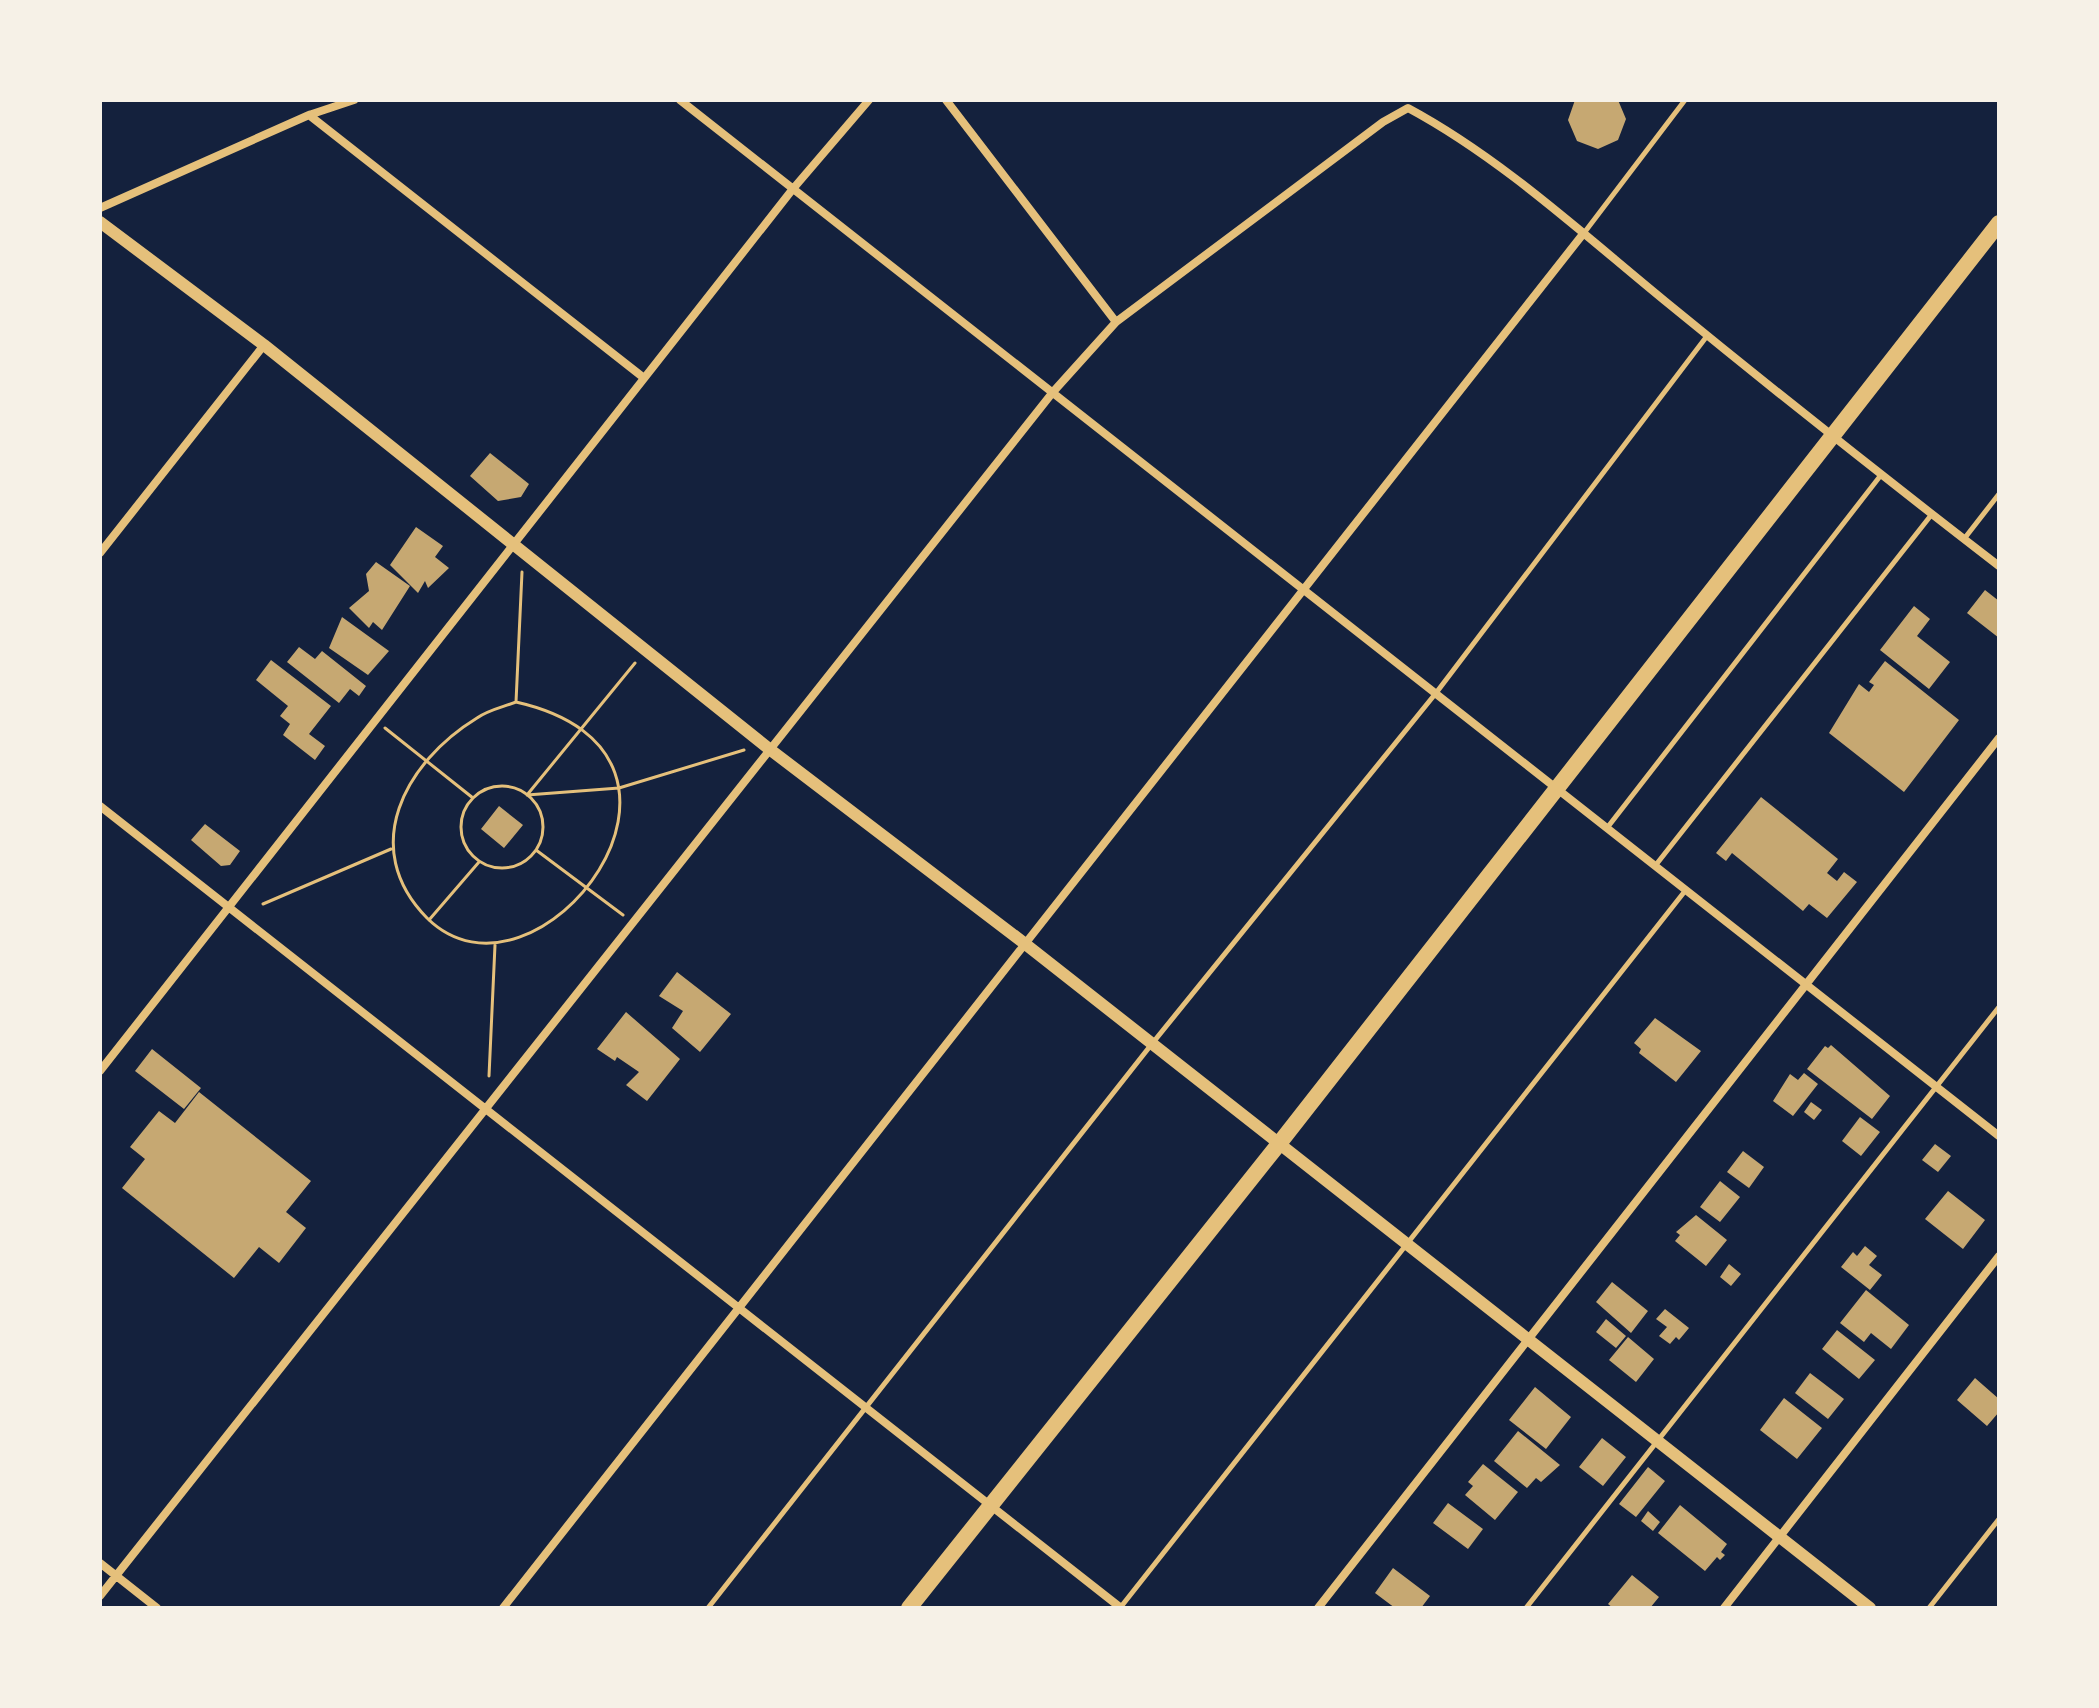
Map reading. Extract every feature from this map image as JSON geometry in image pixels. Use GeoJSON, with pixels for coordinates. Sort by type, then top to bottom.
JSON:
{"type":"FeatureCollection","features":[{"type":"Feature","properties":{"kind":"main road"},"geometry":{"type":"LineString","coordinates":[[909,1608],[1278,1145],[1999,223]]}},
{"type":"Feature","properties":{"kind":"street"},"geometry":{"type":"LineString","coordinates":[[100,208],[309,115],[354,100]]}},
{"type":"Feature","properties":{"kind":"street"},"geometry":{"type":"LineString","coordinates":[[680,100],[1999,1136]]}},
{"type":"Feature","properties":{"kind":"street"},"geometry":{"type":"LineString","coordinates":[[100,1071],[792,190],[869,100]]}},
{"type":"Feature","properties":{"kind":"street"},"geometry":{"type":"LineString","coordinates":[[946,100],[1116,322]]}},
{"type":"Feature","properties":{"kind":"street"},"geometry":{"type":"LineString","coordinates":[[100,1596],[486,1110],[768,748],[1053,392],[1116,322],[1383,122],[1408,108],[1448,129],[1583,234],[1833,438],[1999,566]]}},
{"type":"Feature","properties":{"kind":"street"},"geometry":{"type":"LineString","coordinates":[[309,115],[644,378]]}},
{"type":"Feature","properties":{"kind":"street"},"geometry":{"type":"LineString","coordinates":[[100,222],[264,345],[768,748],[1024,943],[1870,1608]]}},
{"type":"Feature","properties":{"kind":"street"},"geometry":{"type":"LineString","coordinates":[[503,1608],[741,1310],[1024,943],[1306,591],[1583,234]]}},
{"type":"Feature","properties":{"kind":"street"},"geometry":{"type":"LineString","coordinates":[[100,553],[264,345]]}},
{"type":"Feature","properties":{"kind":"street"},"geometry":{"type":"LineString","coordinates":[[1318,1608],[1999,738]]}},
{"type":"Feature","properties":{"kind":"street"},"geometry":{"type":"LineString","coordinates":[[100,806],[1120,1608]]}},
{"type":"Feature","properties":{"kind":"street"},"geometry":{"type":"LineString","coordinates":[[1724,1608],[1999,1256]]}},
{"type":"Feature","properties":{"kind":"street"},"geometry":{"type":"LineString","coordinates":[[100,1563],[157,1608]]}},
{"type":"Feature","properties":{"kind":"lane"},"geometry":{"type":"LineString","coordinates":[[1583,234],[1685,100]]}},
{"type":"Feature","properties":{"kind":"lane"},"geometry":{"type":"LineString","coordinates":[[708,1608],[1151,1045],[1436,693],[1707,336]]}},
{"type":"Feature","properties":{"kind":"lane"},"geometry":{"type":"LineString","coordinates":[[1607,828],[1881,475]]}},
{"type":"Feature","properties":{"kind":"lane"},"geometry":{"type":"LineString","coordinates":[[1964,539],[1999,494]]}},
{"type":"Feature","properties":{"kind":"lane"},"geometry":{"type":"LineString","coordinates":[[1655,866],[1932,514]]}},
{"type":"Feature","properties":{"kind":"lane"},"geometry":{"type":"LineString","coordinates":[[1120,1608],[1686,890]]}},
{"type":"Feature","properties":{"kind":"lane"},"geometry":{"type":"LineString","coordinates":[[1526,1608],[1659,1443],[1999,1007]]}},
{"type":"Feature","properties":{"kind":"lane"},"geometry":{"type":"LineString","coordinates":[[1929,1608],[1999,1519]]}},
{"type":"Feature","properties":{"kind":"path"},"geometry":{"type":"LineString","coordinates":[[516,702],[522,568]]}},
{"type":"Feature","properties":{"kind":"path"},"geometry":{"type":"LineString","coordinates":[[527,795],[584,729],[645,650]]}},
{"type":"Feature","properties":{"kind":"path"},"geometry":{"type":"LineString","coordinates":[[516,702],[548,709],[584,729],[606,756],[619,788],[620,827],[605,861],[572,904],[531,935],[495,945],[460,937],[429,920],[404,888],[391,849],[393,821],[406,790],[428,762],[454,734],[479,716],[516,702]]}},
{"type":"Feature","properties":{"kind":"path"},"geometry":{"type":"LineString","coordinates":[[375,721],[473,798]]}},
{"type":"Feature","properties":{"kind":"path"},"geometry":{"type":"LineString","coordinates":[[527,795],[619,788],[748,749]]}},
{"type":"Feature","properties":{"kind":"path"},"geometry":{"type":"LineString","coordinates":[[494,786],[517,789],[527,795],[541,815],[541,839],[536,850],[516,865],[491,867],[479,861],[464,843],[461,831],[461,819],[473,798],[494,786]]}},
{"type":"Feature","properties":{"kind":"path"},"geometry":{"type":"LineString","coordinates":[[263,904],[391,849]]}},
{"type":"Feature","properties":{"kind":"path"},"geometry":{"type":"LineString","coordinates":[[536,850],[632,922]]}},
{"type":"Feature","properties":{"kind":"path"},"geometry":{"type":"LineString","coordinates":[[429,920],[479,861]]}},
{"type":"Feature","properties":{"kind":"path"},"geometry":{"type":"LineString","coordinates":[[489,1076],[495,945]]}},
{"type":"Feature","properties":{"kind":"building"},"geometry":{"type":"Polygon","coordinates":[[[1575,100],[1618,100],[1626,119],[1618,140],[1598,149],[1577,141],[1568,120],[1575,100]]]}},
{"type":"Feature","properties":{"kind":"building"},"geometry":{"type":"Polygon","coordinates":[[[490,453],[529,484],[521,497],[498,501],[470,476],[490,453]]]}},
{"type":"Feature","properties":{"kind":"building"},"geometry":{"type":"Polygon","coordinates":[[[416,527],[443,546],[435,557],[449,568],[428,588],[425,581],[418,593],[390,565],[416,527]]]}},
{"type":"Feature","properties":{"kind":"building"},"geometry":{"type":"Polygon","coordinates":[[[376,562],[410,586],[382,630],[373,622],[369,628],[349,608],[369,591],[366,574],[376,562]]]}},
{"type":"Feature","properties":{"kind":"building"},"geometry":{"type":"Polygon","coordinates":[[[1985,590],[1999,601],[1999,638],[1967,613],[1985,590]]]}},
{"type":"Feature","properties":{"kind":"building"},"geometry":{"type":"Polygon","coordinates":[[[1914,606],[1930,619],[1917,636],[1950,662],[1929,689],[1880,650],[1914,606]]]}},
{"type":"Feature","properties":{"kind":"building"},"geometry":{"type":"Polygon","coordinates":[[[342,617],[389,651],[368,675],[329,648],[342,617]]]}},
{"type":"Feature","properties":{"kind":"building"},"geometry":{"type":"Polygon","coordinates":[[[299,647],[315,659],[322,651],[366,686],[359,696],[350,689],[339,703],[287,662],[299,647]]]}},
{"type":"Feature","properties":{"kind":"building"},"geometry":{"type":"Polygon","coordinates":[[[271,660],[331,706],[309,734],[325,746],[315,760],[283,735],[290,724],[280,716],[288,706],[256,680],[271,660]]]}},
{"type":"Feature","properties":{"kind":"building"},"geometry":{"type":"Polygon","coordinates":[[[1885,661],[1959,720],[1904,792],[1829,733],[1859,684],[1869,692],[1874,685],[1869,682],[1885,661]]]}},
{"type":"Feature","properties":{"kind":"building"},"geometry":{"type":"Polygon","coordinates":[[[1761,797],[1838,859],[1827,873],[1837,881],[1844,872],[1857,882],[1827,918],[1809,904],[1803,911],[1732,853],[1726,861],[1716,853],[1761,797]]]}},
{"type":"Feature","properties":{"kind":"building"},"geometry":{"type":"Polygon","coordinates":[[[499,806],[523,825],[504,848],[481,829],[499,806]]]}},
{"type":"Feature","properties":{"kind":"building"},"geometry":{"type":"Polygon","coordinates":[[[205,824],[240,851],[230,865],[221,866],[191,840],[205,824]]]}},
{"type":"Feature","properties":{"kind":"building"},"geometry":{"type":"Polygon","coordinates":[[[677,972],[731,1014],[700,1052],[672,1028],[683,1011],[659,996],[677,972]]]}},
{"type":"Feature","properties":{"kind":"building"},"geometry":{"type":"Polygon","coordinates":[[[626,1012],[680,1059],[647,1101],[626,1085],[639,1072],[617,1057],[615,1061],[597,1049],[626,1012]]]}},
{"type":"Feature","properties":{"kind":"building"},"geometry":{"type":"Polygon","coordinates":[[[1655,1018],[1701,1051],[1676,1082],[1639,1053],[1641,1049],[1634,1043],[1655,1018]]]}},
{"type":"Feature","properties":{"kind":"building"},"geometry":{"type":"Polygon","coordinates":[[[1831,1045],[1890,1096],[1872,1119],[1807,1069],[1825,1046],[1828,1048],[1831,1045]]]}},
{"type":"Feature","properties":{"kind":"building"},"geometry":{"type":"Polygon","coordinates":[[[152,1049],[201,1088],[184,1109],[135,1071],[152,1049]]]}},
{"type":"Feature","properties":{"kind":"building"},"geometry":{"type":"Polygon","coordinates":[[[1804,1073],[1818,1084],[1793,1116],[1773,1101],[1790,1074],[1798,1080],[1804,1073]]]}},
{"type":"Feature","properties":{"kind":"building"},"geometry":{"type":"Polygon","coordinates":[[[199,1092],[311,1181],[286,1212],[306,1228],[279,1263],[259,1247],[234,1278],[122,1188],[145,1159],[130,1147],[159,1111],[175,1123],[199,1092]]]}},
{"type":"Feature","properties":{"kind":"building"},"geometry":{"type":"Polygon","coordinates":[[[1811,1102],[1822,1110],[1814,1120],[1804,1112],[1811,1102]]]}},
{"type":"Feature","properties":{"kind":"building"},"geometry":{"type":"Polygon","coordinates":[[[1860,1117],[1880,1132],[1861,1156],[1842,1141],[1860,1117]]]}},
{"type":"Feature","properties":{"kind":"building"},"geometry":{"type":"Polygon","coordinates":[[[1935,1144],[1951,1156],[1938,1172],[1922,1160],[1935,1144]]]}},
{"type":"Feature","properties":{"kind":"building"},"geometry":{"type":"Polygon","coordinates":[[[1743,1151],[1764,1167],[1749,1188],[1727,1172],[1743,1151]]]}},
{"type":"Feature","properties":{"kind":"building"},"geometry":{"type":"Polygon","coordinates":[[[1720,1181],[1740,1197],[1720,1222],[1700,1207],[1720,1181]]]}},
{"type":"Feature","properties":{"kind":"building"},"geometry":{"type":"Polygon","coordinates":[[[1948,1191],[1985,1220],[1963,1249],[1925,1219],[1948,1191]]]}},
{"type":"Feature","properties":{"kind":"building"},"geometry":{"type":"Polygon","coordinates":[[[1696,1215],[1727,1240],[1706,1266],[1675,1241],[1680,1235],[1676,1232],[1696,1215]]]}},
{"type":"Feature","properties":{"kind":"building"},"geometry":{"type":"Polygon","coordinates":[[[1865,1246],[1877,1256],[1869,1265],[1882,1275],[1870,1290],[1841,1267],[1853,1252],[1857,1256],[1865,1246]]]}},
{"type":"Feature","properties":{"kind":"building"},"geometry":{"type":"Polygon","coordinates":[[[1729,1264],[1741,1274],[1731,1286],[1720,1277],[1729,1264]]]}},
{"type":"Feature","properties":{"kind":"building"},"geometry":{"type":"Polygon","coordinates":[[[1612,1282],[1648,1311],[1631,1333],[1596,1302],[1612,1282]]]}},
{"type":"Feature","properties":{"kind":"building"},"geometry":{"type":"Polygon","coordinates":[[[1866,1290],[1909,1325],[1891,1349],[1871,1333],[1864,1342],[1840,1323],[1866,1290]]]}},
{"type":"Feature","properties":{"kind":"building"},"geometry":{"type":"Polygon","coordinates":[[[1665,1309],[1689,1328],[1679,1340],[1676,1337],[1670,1344],[1659,1336],[1667,1327],[1656,1319],[1665,1309]]]}},
{"type":"Feature","properties":{"kind":"building"},"geometry":{"type":"Polygon","coordinates":[[[1606,1319],[1626,1336],[1616,1348],[1596,1332],[1606,1319]]]}},
{"type":"Feature","properties":{"kind":"building"},"geometry":{"type":"Polygon","coordinates":[[[1837,1330],[1875,1360],[1859,1379],[1822,1349],[1837,1330]]]}},
{"type":"Feature","properties":{"kind":"building"},"geometry":{"type":"Polygon","coordinates":[[[1628,1337],[1654,1359],[1636,1382],[1609,1360],[1628,1337]]]}},
{"type":"Feature","properties":{"kind":"building"},"geometry":{"type":"Polygon","coordinates":[[[1810,1373],[1844,1399],[1828,1419],[1795,1393],[1810,1373]]]}},
{"type":"Feature","properties":{"kind":"building"},"geometry":{"type":"Polygon","coordinates":[[[1975,1378],[1999,1399],[1999,1412],[1987,1426],[1957,1400],[1975,1378]]]}},
{"type":"Feature","properties":{"kind":"building"},"geometry":{"type":"Polygon","coordinates":[[[1535,1387],[1571,1417],[1546,1449],[1509,1420],[1535,1387]]]}},
{"type":"Feature","properties":{"kind":"building"},"geometry":{"type":"Polygon","coordinates":[[[1784,1398],[1822,1428],[1797,1459],[1760,1430],[1784,1398]]]}},
{"type":"Feature","properties":{"kind":"building"},"geometry":{"type":"Polygon","coordinates":[[[1518,1431],[1560,1465],[1541,1482],[1536,1478],[1527,1488],[1494,1461],[1518,1431]]]}},
{"type":"Feature","properties":{"kind":"building"},"geometry":{"type":"Polygon","coordinates":[[[1602,1438],[1626,1457],[1603,1486],[1579,1467],[1602,1438]]]}},
{"type":"Feature","properties":{"kind":"building"},"geometry":{"type":"Polygon","coordinates":[[[1483,1464],[1518,1492],[1495,1520],[1465,1495],[1473,1486],[1468,1482],[1483,1464]]]}},
{"type":"Feature","properties":{"kind":"building"},"geometry":{"type":"Polygon","coordinates":[[[1648,1467],[1665,1481],[1636,1517],[1619,1504],[1648,1467]]]}},
{"type":"Feature","properties":{"kind":"building"},"geometry":{"type":"Polygon","coordinates":[[[1448,1503],[1483,1529],[1468,1549],[1433,1523],[1448,1503]]]}},
{"type":"Feature","properties":{"kind":"building"},"geometry":{"type":"Polygon","coordinates":[[[1680,1505],[1727,1544],[1721,1552],[1725,1555],[1720,1560],[1717,1557],[1705,1571],[1658,1533],[1680,1505]]]}},
{"type":"Feature","properties":{"kind":"building"},"geometry":{"type":"Polygon","coordinates":[[[1648,1511],[1660,1522],[1653,1531],[1641,1521],[1648,1511]]]}},
{"type":"Feature","properties":{"kind":"building"},"geometry":{"type":"Polygon","coordinates":[[[1393,1568],[1430,1596],[1421,1608],[1395,1608],[1375,1593],[1393,1568]]]}},
{"type":"Feature","properties":{"kind":"building"},"geometry":{"type":"Polygon","coordinates":[[[1632,1575],[1659,1597],[1650,1608],[1613,1608],[1608,1604],[1632,1575]]]}}]}
